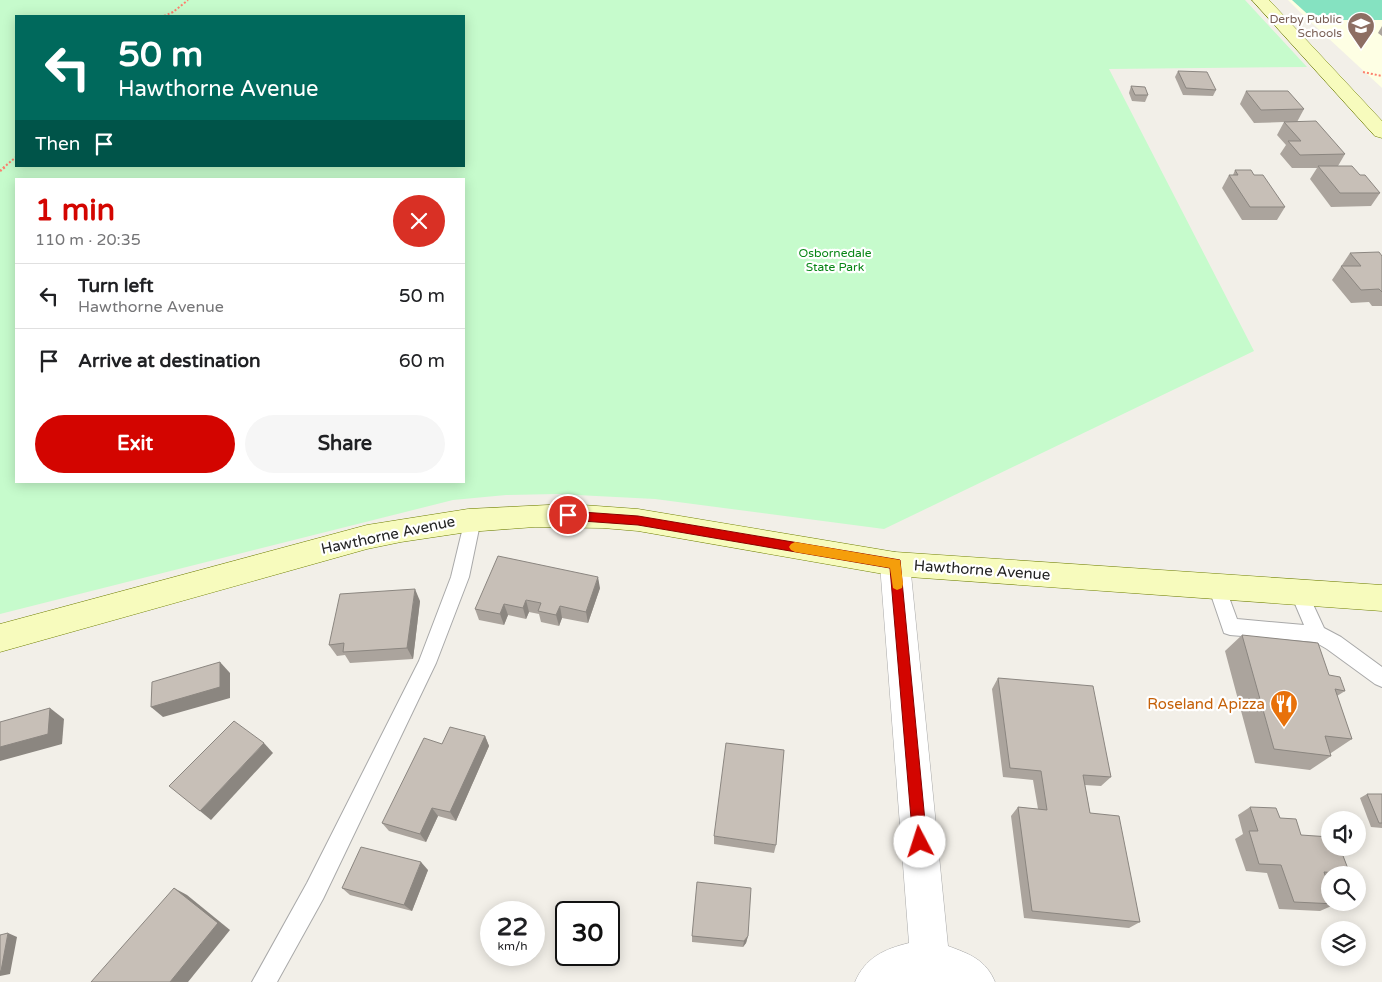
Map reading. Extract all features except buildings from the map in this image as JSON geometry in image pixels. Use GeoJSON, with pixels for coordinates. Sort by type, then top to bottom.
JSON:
{"type":"FeatureCollection","features":[{"type":"Feature","properties":{"kind":"street"},"geometry":{"type":"LineString","coordinates":[[1260,0],[1382,132]]}},
{"type":"Feature","properties":{"kind":"street","name":"Hawthorne Avenue"},"geometry":{"type":"LineString","coordinates":[[0,638],[358,539],[420,526],[473,518],[551,515],[600,516],[638,520],[895,564],[1382,598]]}},
{"type":"Feature","properties":{"kind":"street"},"geometry":{"type":"LineString","coordinates":[[895,564],[930,961]]}},
{"type":"Feature","properties":{"kind":"street"},"geometry":{"type":"LineString","coordinates":[[875,982],[885,971],[906,962],[930,961],[956,968],[975,982]]}},
{"type":"Feature","properties":{"kind":"lane"},"geometry":{"type":"LineString","coordinates":[[264,982],[315,891],[427,664],[460,577],[473,518]]}},
{"type":"Feature","properties":{"kind":"lane"},"geometry":{"type":"LineString","coordinates":[[1217,586],[1230,627],[1317,634],[1334,642],[1382,678]]}},
{"type":"Feature","properties":{"kind":"lane"},"geometry":{"type":"LineString","coordinates":[[1299,592],[1317,634]]}},
{"type":"Feature","properties":{"kind":"path"},"geometry":{"type":"LineString","coordinates":[[166,15],[188,0]]}},
{"type":"Feature","properties":{"kind":"path"},"geometry":{"type":"LineString","coordinates":[[0,171],[15,158]]}},
{"type":"Feature","properties":{"kind":"shaded area","name":"Derby Public Schools"},"geometry":{"type":"Polygon","coordinates":[[[1288,0],[1382,0],[1382,88],[1300,12],[1288,0]]]}},
{"type":"Feature","properties":{"kind":"green space","name":"Osbornedale State Park"},"geometry":{"type":"Polygon","coordinates":[[[0,0],[1245,0],[1307,67],[1109,69],[1254,351],[884,529],[655,499],[557,494],[506,495],[453,500],[0,614],[0,0]]]}},
{"type":"Feature","properties":{"kind":"green space"},"geometry":{"type":"Polygon","coordinates":[[[1292,0],[1382,0],[1382,20],[1314,20],[1292,0]]]}},
{"type":"Feature","properties":{"kind":"slow traffic"},"geometry":{"type":"LineString","coordinates":[[795,547],[895,564],[897,584]]}},
{"type":"Feature","properties":{"kind":"place","name":"Derby Public Schools"},"geometry":{"type":"Point","coordinates":[1361,50]}},
{"type":"Feature","properties":{"kind":"place","name":"Roseland Apizza"},"geometry":{"type":"Point","coordinates":[1284,728]}},
{"type":"Feature","properties":{"kind":"route"},"geometry":{"type":"LineString","coordinates":[[568,515],[638,520],[895,564],[920,842]]}}]}
